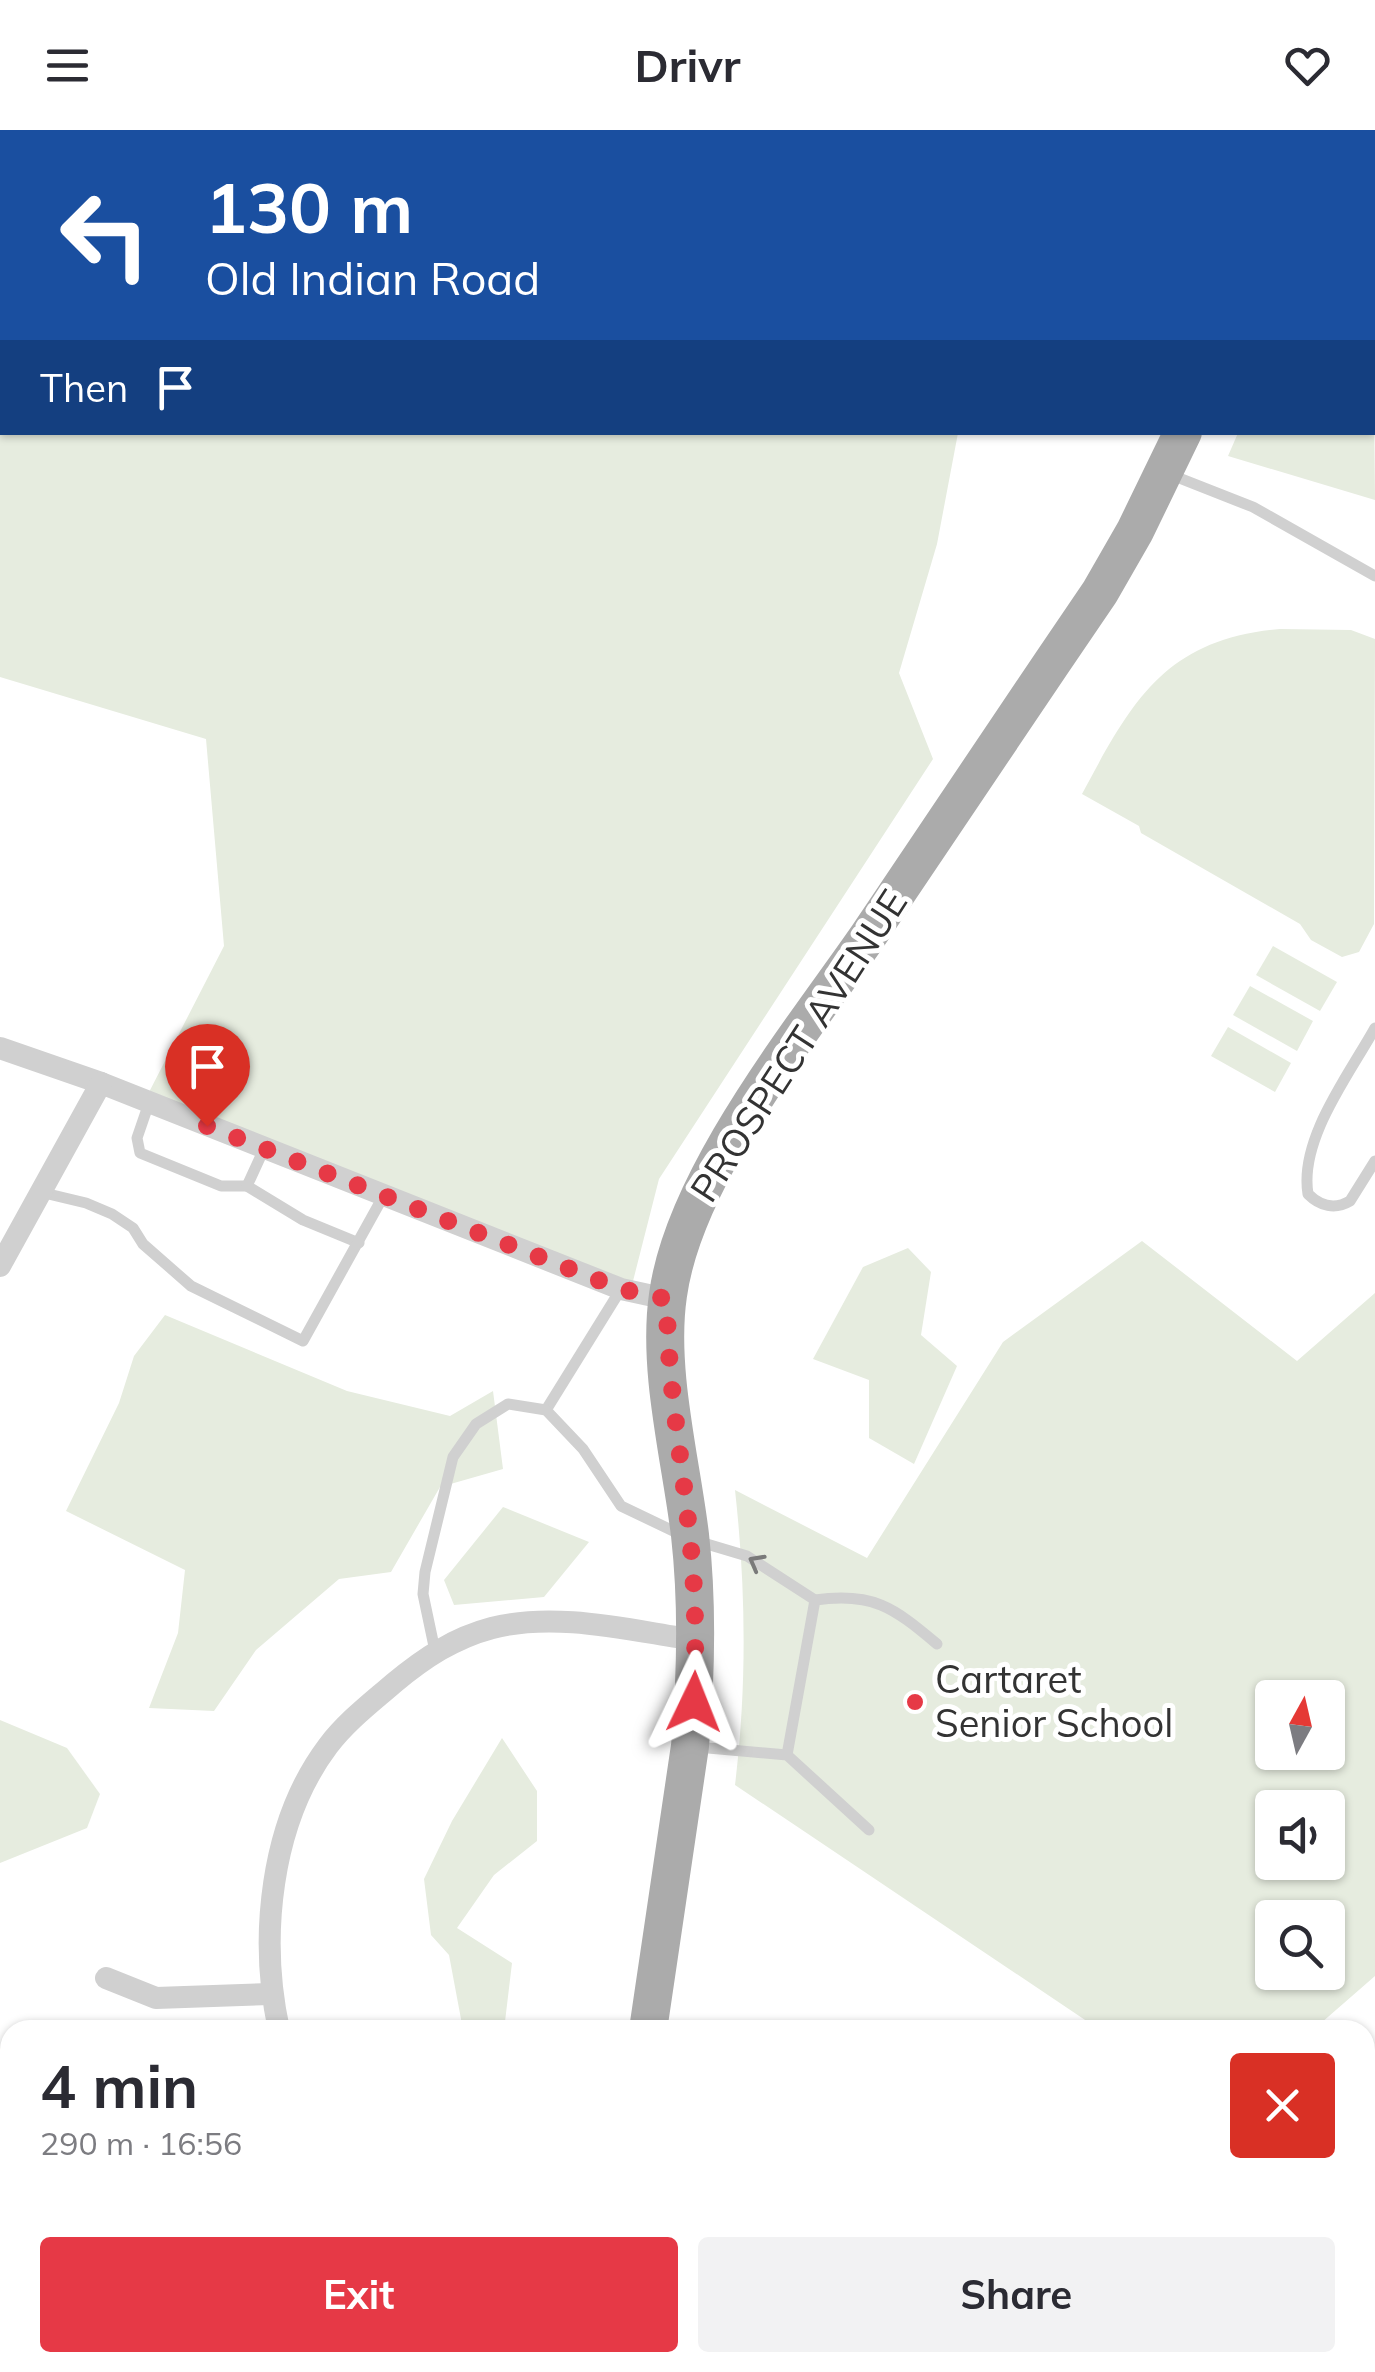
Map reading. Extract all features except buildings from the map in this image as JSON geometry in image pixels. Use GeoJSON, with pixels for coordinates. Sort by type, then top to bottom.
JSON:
{"type":"FeatureCollection","features":[{"type":"Feature","properties":{"kind":"main road","name":"PROSPECT AVENUE"},"geometry":{"type":"LineString","coordinates":[[649,2020],[690,1746],[696,1640],[690,1539],[670,1388],[667,1299],[679,1244],[726,1148],[1100,592],[1182,435]]}},
{"type":"Feature","properties":{"kind":"street"},"geometry":{"type":"LineString","coordinates":[[0,1048],[101,1083],[621,1289],[667,1299]]}},
{"type":"Feature","properties":{"kind":"street"},"geometry":{"type":"LineString","coordinates":[[0,1266],[101,1083]]}},
{"type":"Feature","properties":{"kind":"street"},"geometry":{"type":"LineString","coordinates":[[277,2020],[271,1994],[272,1906],[286,1829],[312,1771],[347,1724],[369,1703],[436,1651],[494,1627],[526,1622],[590,1625],[696,1640]]}},
{"type":"Feature","properties":{"kind":"street"},"geometry":{"type":"LineString","coordinates":[[106,1978],[156,1998],[271,1994]]}},
{"type":"Feature","properties":{"kind":"lane"},"geometry":{"type":"LineString","coordinates":[[1165,473],[1252,507],[1375,576]]}},
{"type":"Feature","properties":{"kind":"lane"},"geometry":{"type":"LineString","coordinates":[[1375,1028],[1315,1135],[1306,1182],[1308,1194],[1316,1202],[1334,1206],[1350,1201],[1375,1162]]}},
{"type":"Feature","properties":{"kind":"lane"},"geometry":{"type":"LineString","coordinates":[[149,1103],[137,1138],[140,1153],[221,1186],[247,1186],[303,1220],[359,1243]]}},
{"type":"Feature","properties":{"kind":"lane"},"geometry":{"type":"LineString","coordinates":[[247,1186],[264,1148]]}},
{"type":"Feature","properties":{"kind":"lane"},"geometry":{"type":"LineString","coordinates":[[40,1192],[112,1214],[133,1228],[144,1244],[191,1286],[303,1340],[384,1195]]}},
{"type":"Feature","properties":{"kind":"lane"},"geometry":{"type":"LineString","coordinates":[[546,1410],[621,1289]]}},
{"type":"Feature","properties":{"kind":"lane"},"geometry":{"type":"LineString","coordinates":[[436,1651],[423,1594],[453,1457],[476,1424],[508,1404],[546,1410],[582,1450],[620,1506],[690,1539],[747,1556],[815,1600],[848,1596],[868,1600],[903,1616],[937,1644]]}},
{"type":"Feature","properties":{"kind":"lane"},"geometry":{"type":"LineString","coordinates":[[787,1754],[815,1600]]}},
{"type":"Feature","properties":{"kind":"lane"},"geometry":{"type":"LineString","coordinates":[[690,1746],[787,1754],[868,1830]]}},
{"type":"Feature","properties":{"kind":"shaded area"},"geometry":{"type":"Polygon","coordinates":[[[0,435],[958,435],[937,544],[899,673],[933,759],[659,1179],[632,1285],[145,1100],[224,946],[206,739],[0,677],[0,435]]]}},
{"type":"Feature","properties":{"kind":"shaded area"},"geometry":{"type":"Polygon","coordinates":[[[1237,435],[1374,435],[1375,500],[1228,456],[1237,435]]]}},
{"type":"Feature","properties":{"kind":"shaded area"},"geometry":{"type":"Polygon","coordinates":[[[1280,629],[1351,630],[1375,639],[1374,924],[1359,952],[1342,957],[1311,940],[1300,924],[1141,833],[1139,826],[1082,794],[1118,730],[1157,680],[1180,661],[1208,646],[1241,635],[1280,629]]]}},
{"type":"Feature","properties":{"kind":"shaded area"},"geometry":{"type":"Polygon","coordinates":[[[1273,946],[1337,982],[1320,1011],[1256,975],[1273,946]]]}},
{"type":"Feature","properties":{"kind":"shaded area"},"geometry":{"type":"Polygon","coordinates":[[[1250,986],[1313,1021],[1297,1051],[1233,1015],[1250,986]]]}},
{"type":"Feature","properties":{"kind":"shaded area"},"geometry":{"type":"Polygon","coordinates":[[[1228,1027],[1291,1063],[1275,1092],[1211,1056],[1228,1027]]]}},
{"type":"Feature","properties":{"kind":"shaded area"},"geometry":{"type":"Polygon","coordinates":[[[1142,1241],[1297,1361],[1375,1293],[1375,1976],[1324,2020],[1085,2020],[735,1785],[744,1638],[735,1490],[867,1558],[1003,1342],[1142,1241]]]}},
{"type":"Feature","properties":{"kind":"shaded area"},"geometry":{"type":"Polygon","coordinates":[[[908,1248],[931,1272],[921,1335],[957,1366],[914,1464],[869,1438],[869,1380],[813,1359],[863,1267],[908,1248]]]}},
{"type":"Feature","properties":{"kind":"shaded area"},"geometry":{"type":"Polygon","coordinates":[[[165,1315],[347,1391],[450,1416],[493,1391],[503,1469],[440,1487],[391,1572],[339,1579],[256,1650],[214,1711],[149,1708],[178,1633],[185,1570],[66,1511],[119,1403],[134,1356],[165,1315]]]}},
{"type":"Feature","properties":{"kind":"shaded area"},"geometry":{"type":"Polygon","coordinates":[[[503,1507],[589,1542],[544,1597],[454,1605],[444,1580],[503,1507]]]}},
{"type":"Feature","properties":{"kind":"shaded area"},"geometry":{"type":"Polygon","coordinates":[[[0,1720],[67,1748],[100,1794],[87,1828],[0,1863],[0,1720]]]}},
{"type":"Feature","properties":{"kind":"shaded area"},"geometry":{"type":"Polygon","coordinates":[[[502,1738],[537,1791],[537,1841],[494,1875],[457,1928],[512,1963],[505,2020],[461,2020],[449,1955],[431,1935],[424,1879],[452,1821],[502,1738]]]}},
{"type":"Feature","properties":{"kind":"place","name":"Cartaret Senior School"},"geometry":{"type":"Point","coordinates":[915,1702]}},
{"type":"Feature","properties":{"kind":"route"},"geometry":{"type":"LineString","coordinates":[[207,1126],[621,1289],[667,1299],[670,1388],[696,1617],[694,1702]]}}]}
